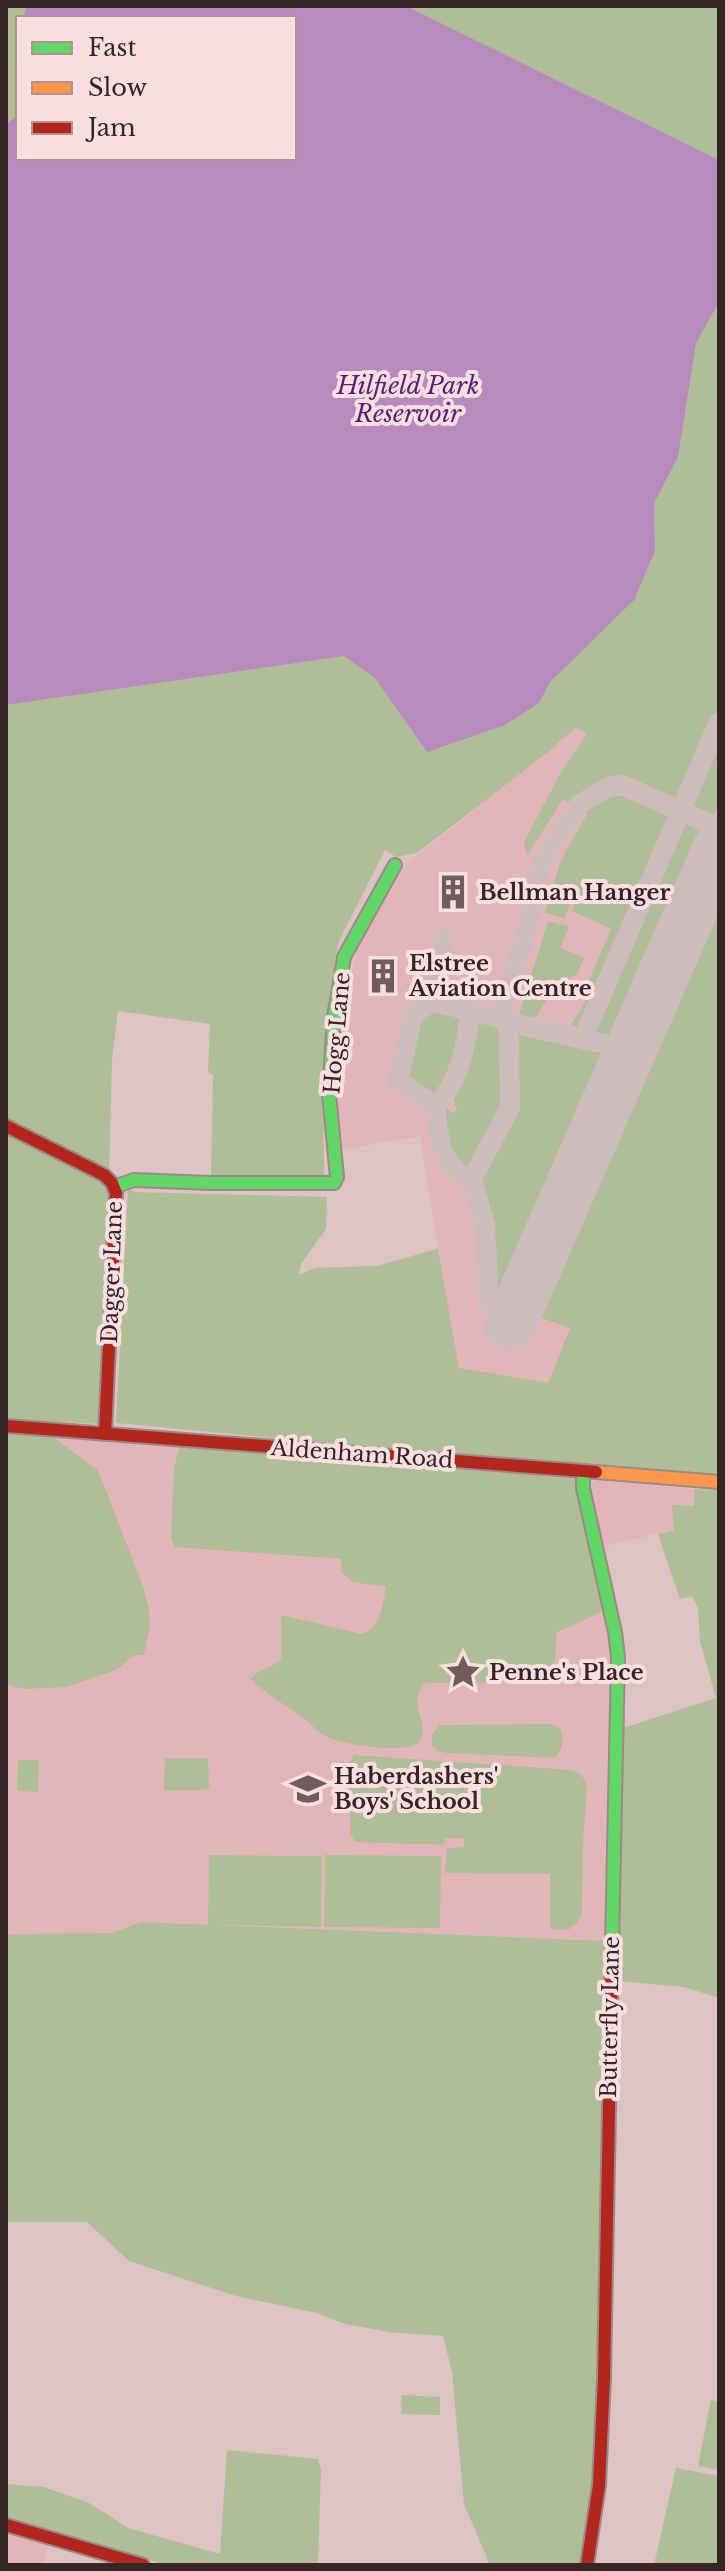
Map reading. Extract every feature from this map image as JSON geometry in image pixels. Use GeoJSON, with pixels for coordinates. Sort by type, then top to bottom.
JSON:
{"type":"FeatureCollection","features":[{"type":"Feature","properties":{"kind":"street","name":"Hogg Lane"},"geometry":{"type":"LineString","coordinates":[[114,1187],[134,1180],[334,1183],[337,1177],[329,1094],[334,1017],[344,957],[395,865]]}},
{"type":"Feature","properties":{"kind":"street","name":"Dagger Lane"},"geometry":{"type":"LineString","coordinates":[[6,1126],[104,1175],[114,1187],[116,1208],[105,1434]]}},
{"type":"Feature","properties":{"kind":"street","name":"Aldenham Road"},"geometry":{"type":"LineString","coordinates":[[6,1426],[719,1482]]}},
{"type":"Feature","properties":{"kind":"street","name":"Butterfly Lane"},"geometry":{"type":"LineString","coordinates":[[583,1471],[585,1497],[618,1657],[604,2378],[599,2485],[587,2565]]}},
{"type":"Feature","properties":{"kind":"street"},"geometry":{"type":"LineString","coordinates":[[6,2525],[143,2565]]}},
{"type":"Feature","properties":{"kind":"shaded area"},"geometry":{"type":"Polygon","coordinates":[[[719,588],[719,1475],[399,1450],[299,1275],[315,1268],[377,1266],[438,1248],[420,1136],[340,1150],[336,1080],[341,1007],[358,948],[407,863],[465,818],[608,695],[719,588]]]}},
{"type":"Feature","properties":{"kind":"shaded area","name":"Haberdashers' Boys' School"},"geometry":{"type":"Polygon","coordinates":[[[6,1432],[576,1479],[613,1655],[606,1941],[141,1922],[111,1933],[6,1934],[6,1432]]]}},
{"type":"Feature","properties":{"kind":"shaded area"},"geometry":{"type":"Polygon","coordinates":[[[596,1480],[694,1489],[694,1506],[674,1530],[600,1547],[588,1493],[589,1485],[596,1480]]]}},
{"type":"Feature","properties":{"kind":"shaded area"},"geometry":{"type":"Polygon","coordinates":[[[6,2531],[49,2543],[43,2565],[6,2565],[6,2531]]]}},
{"type":"Feature","properties":{"kind":"green space","name":"Hilfield Park Reservoir"},"geometry":{"type":"Polygon","coordinates":[[[6,6],[719,6],[719,804],[620,1030],[609,1037],[574,1031],[571,1024],[586,999],[588,982],[611,929],[572,911],[579,892],[575,890],[565,918],[545,913],[560,862],[587,814],[581,809],[611,788],[605,783],[573,804],[563,799],[527,856],[524,842],[561,772],[587,734],[576,728],[417,853],[396,857],[385,850],[338,943],[329,998],[323,1072],[324,1175],[211,1175],[213,1075],[208,1072],[210,1024],[118,1011],[112,1060],[109,1173],[6,1119],[6,6]]]}},
{"type":"Feature","properties":{"kind":"green space"},"geometry":{"type":"Polygon","coordinates":[[[719,890],[719,1475],[399,1450],[116,1423],[128,1190],[327,1197],[326,1229],[301,1264],[299,1275],[315,1268],[377,1266],[438,1249],[459,1368],[548,1383],[570,1328],[539,1317],[534,1312],[719,890]]]}},
{"type":"Feature","properties":{"kind":"green space"},"geometry":{"type":"Polygon","coordinates":[[[548,921],[569,927],[560,948],[584,958],[577,975],[551,994],[534,1022],[518,1018],[548,921]]]}},
{"type":"Feature","properties":{"kind":"green space"},"geometry":{"type":"Polygon","coordinates":[[[433,1012],[465,1019],[452,1073],[443,1091],[437,1095],[407,1077],[417,1027],[433,1012]]]}},
{"type":"Feature","properties":{"kind":"green space"},"geometry":{"type":"Polygon","coordinates":[[[472,1020],[500,1026],[506,1033],[508,1071],[505,1110],[470,1173],[465,1175],[453,1160],[446,1143],[441,1104],[450,1113],[457,1111],[452,1096],[470,1046],[472,1020]]]}},
{"type":"Feature","properties":{"kind":"green space"},"geometry":{"type":"Polygon","coordinates":[[[513,1029],[601,1047],[609,1055],[503,1297],[493,1299],[489,1219],[477,1180],[514,1107],[513,1029]]]}},
{"type":"Feature","properties":{"kind":"green space"},"geometry":{"type":"Polygon","coordinates":[[[6,1132],[95,1177],[106,1187],[110,1198],[101,1424],[6,1419],[6,1132]]]}},
{"type":"Feature","properties":{"kind":"green space"},"geometry":{"type":"Polygon","coordinates":[[[6,1432],[50,1435],[98,1470],[144,1589],[150,1626],[144,1655],[134,1655],[116,1670],[66,1687],[23,1689],[6,1684],[6,1432]]]}},
{"type":"Feature","properties":{"kind":"green space"},"geometry":{"type":"Polygon","coordinates":[[[180,1446],[576,1479],[602,1612],[557,1632],[555,1659],[542,1682],[426,1683],[417,1698],[423,1734],[414,1745],[403,1748],[374,1747],[325,1736],[251,1679],[281,1659],[281,1615],[362,1634],[377,1621],[386,1587],[353,1582],[341,1572],[341,1559],[174,1547],[171,1538],[174,1467],[180,1446]]]}},
{"type":"Feature","properties":{"kind":"green space"},"geometry":{"type":"Polygon","coordinates":[[[694,1489],[719,1490],[719,1998],[684,1987],[617,1981],[623,1728],[716,1698],[700,1641],[698,1608],[692,1596],[680,1599],[658,1534],[674,1530],[672,1505],[694,1506],[694,1489]]]}},
{"type":"Feature","properties":{"kind":"green space"},"geometry":{"type":"Polygon","coordinates":[[[552,1724],[561,1730],[562,1738],[561,1749],[554,1758],[447,1753],[432,1746],[432,1735],[440,1725],[552,1724]]]}},
{"type":"Feature","properties":{"kind":"green space"},"geometry":{"type":"Polygon","coordinates":[[[354,1755],[572,1770],[580,1774],[587,1787],[582,1913],[578,1922],[568,1930],[550,1929],[550,1874],[445,1873],[447,1848],[464,1847],[464,1838],[445,1838],[444,1845],[355,1842],[350,1833],[346,1768],[354,1755]]]}},
{"type":"Feature","properties":{"kind":"green space"},"geometry":{"type":"Polygon","coordinates":[[[165,1758],[208,1758],[209,1787],[206,1790],[164,1790],[165,1758]]]}},
{"type":"Feature","properties":{"kind":"green space"},"geometry":{"type":"Polygon","coordinates":[[[18,1760],[39,1760],[38,1792],[17,1791],[18,1760]]]}},
{"type":"Feature","properties":{"kind":"green space"},"geometry":{"type":"Polygon","coordinates":[[[209,1855],[322,1856],[321,1927],[208,1925],[209,1855]]]}},
{"type":"Feature","properties":{"kind":"green space"},"geometry":{"type":"Polygon","coordinates":[[[325,1855],[441,1856],[440,1928],[324,1927],[325,1855]]]}},
{"type":"Feature","properties":{"kind":"green space"},"geometry":{"type":"Polygon","coordinates":[[[141,1922],[606,1941],[598,2386],[593,2485],[581,2565],[490,2565],[464,2504],[452,2372],[443,2336],[389,2332],[345,2324],[317,2313],[236,2296],[129,2261],[87,2222],[6,2222],[6,1934],[111,1933],[141,1922]]]}},
{"type":"Feature","properties":{"kind":"green space"},"geometry":{"type":"Polygon","coordinates":[[[402,2395],[440,2397],[440,2415],[401,2414],[402,2395]]]}},
{"type":"Feature","properties":{"kind":"green space"},"geometry":{"type":"Polygon","coordinates":[[[711,2400],[719,2402],[719,2470],[698,2466],[711,2400]]]}},
{"type":"Feature","properties":{"kind":"green space"},"geometry":{"type":"Polygon","coordinates":[[[227,2450],[318,2459],[321,2469],[318,2565],[166,2565],[27,2523],[6,2520],[6,2484],[44,2487],[89,2503],[128,2528],[220,2554],[227,2450]]]}},
{"type":"Feature","properties":{"kind":"green space"},"geometry":{"type":"Polygon","coordinates":[[[676,2468],[719,2476],[719,2565],[654,2565],[676,2468]]]}},
{"type":"Feature","properties":{"kind":"water","name":"Hilfield Park Reservoir"},"geometry":{"type":"Polygon","coordinates":[[[27,6],[406,6],[719,160],[719,302],[696,343],[678,457],[654,503],[655,551],[634,600],[550,682],[539,703],[505,725],[427,752],[375,678],[344,656],[6,705],[6,125],[16,116],[16,160],[296,160],[296,16],[24,16],[27,6]]]}},
{"type":"Feature","properties":{"kind":"taxiway"},"geometry":{"type":"LineString","coordinates":[[583,1038],[719,722]]}},
{"type":"Feature","properties":{"kind":"taxiway"},"geometry":{"type":"LineString","coordinates":[[519,1305],[504,1311],[489,1302],[485,1225],[472,1179],[510,1107],[509,1034],[501,1015],[530,918],[534,889],[543,861],[580,804],[608,787],[622,785],[719,828]]}},
{"type":"Feature","properties":{"kind":"taxiway"},"geometry":{"type":"LineString","coordinates":[[444,938],[431,1001],[412,1018],[398,1081],[435,1106],[443,1151],[453,1168],[472,1185]]}},
{"type":"Feature","properties":{"kind":"taxiway"},"geometry":{"type":"LineString","coordinates":[[431,1001],[614,1046],[623,1054],[624,1065]]}},
{"type":"Feature","properties":{"kind":"taxiway"},"geometry":{"type":"LineString","coordinates":[[435,1106],[456,1075],[470,1011]]}},
{"type":"Feature","properties":{"kind":"taxiway"},"geometry":{"type":"LineString","coordinates":[[614,1046],[629,1043],[639,1031]]}},
{"type":"Feature","properties":{"kind":"runway"},"geometry":{"type":"LineString","coordinates":[[510,1326],[719,848]]}},
{"type":"Feature","properties":{"kind":"traffic: fast"},"geometry":{"type":"LineString","coordinates":[[114,1187],[134,1180],[334,1183],[337,1177],[329,1094],[334,1017],[344,957],[395,865]]}},
{"type":"Feature","properties":{"kind":"traffic: fast"},"geometry":{"type":"LineString","coordinates":[[583,1471],[583,1488],[618,1657],[612,1946]]}},
{"type":"Feature","properties":{"kind":"traffic: slow"},"geometry":{"type":"LineString","coordinates":[[596,1472],[719,1482]]}},
{"type":"Feature","properties":{"kind":"traffic: jam"},"geometry":{"type":"LineString","coordinates":[[6,1126],[104,1175],[116,1193],[105,1434]]}},
{"type":"Feature","properties":{"kind":"traffic: jam"},"geometry":{"type":"LineString","coordinates":[[6,1426],[596,1472]]}},
{"type":"Feature","properties":{"kind":"traffic: jam"},"geometry":{"type":"LineString","coordinates":[[587,2565],[599,2485],[604,2378],[612,1946]]}},
{"type":"Feature","properties":{"kind":"traffic: jam"},"geometry":{"type":"LineString","coordinates":[[6,2525],[143,2565]]}},
{"type":"Feature","properties":{"kind":"place","name":"Bellman Hanger"},"geometry":{"type":"Point","coordinates":[453,892]}},
{"type":"Feature","properties":{"kind":"place","name":"Elstree Aviation Centre"},"geometry":{"type":"Point","coordinates":[383,976]}},
{"type":"Feature","properties":{"kind":"place","name":"Penne's Place"},"geometry":{"type":"Point","coordinates":[463,1672]}},
{"type":"Feature","properties":{"kind":"place","name":"Haberdashers' Boys' School"},"geometry":{"type":"Point","coordinates":[308,1789]}}]}
